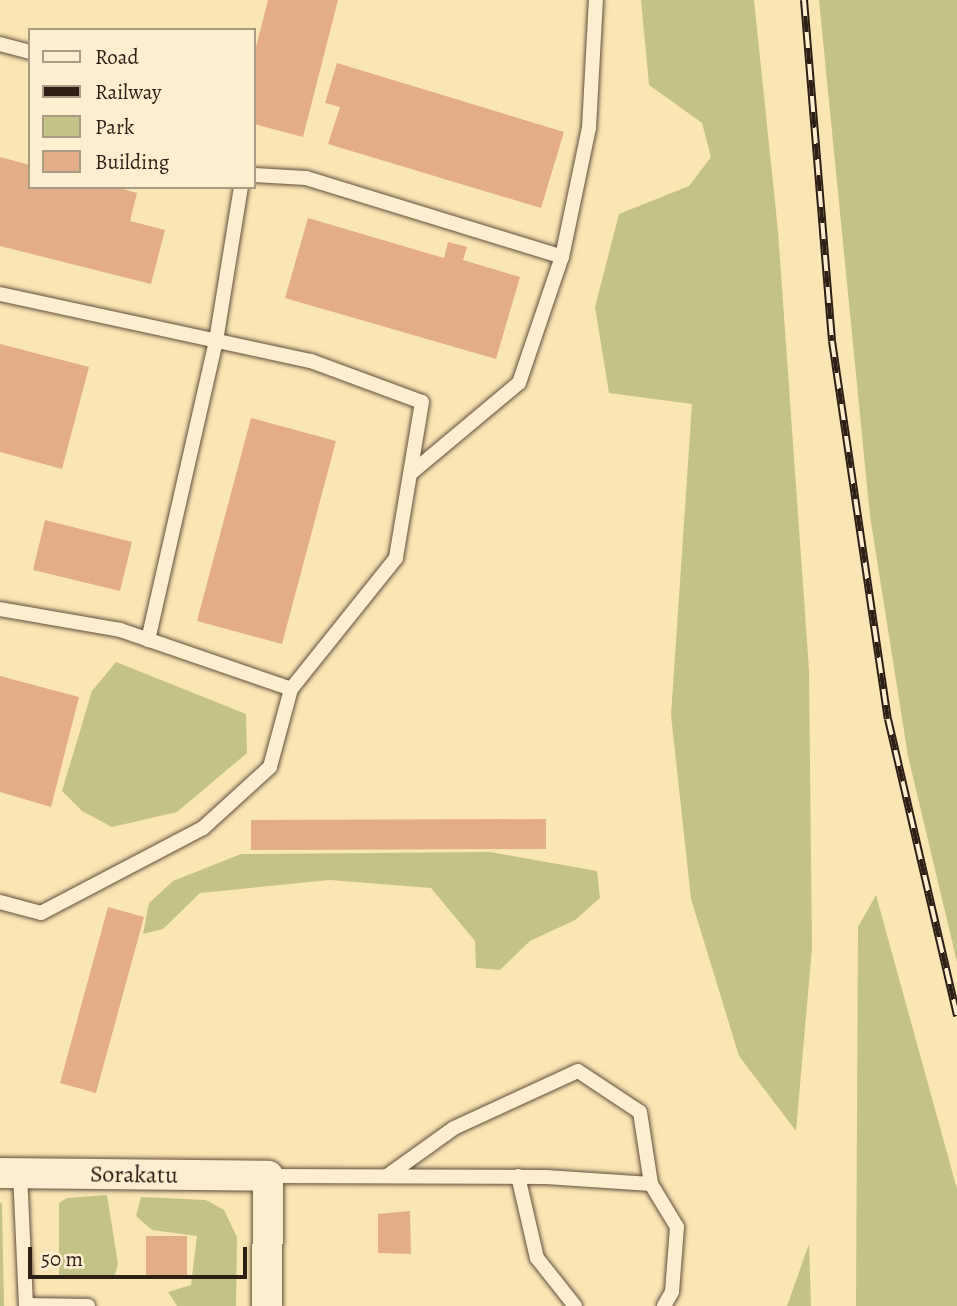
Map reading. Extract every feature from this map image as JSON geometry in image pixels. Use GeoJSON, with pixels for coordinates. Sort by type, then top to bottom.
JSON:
{"type":"FeatureCollection","features":[{"type":"Feature","properties":{"kind":"street","name":"Sorakatu"},"geometry":{"type":"LineString","coordinates":[[10,1173],[268,1176]]}},
{"type":"Feature","properties":{"kind":"street"},"geometry":{"type":"LineString","coordinates":[[267,1306],[268,1176]]}},
{"type":"Feature","properties":{"kind":"lane"},"geometry":{"type":"LineString","coordinates":[[410,474],[519,383],[562,257],[589,128],[594,2]]}},
{"type":"Feature","properties":{"kind":"lane"},"geometry":{"type":"LineString","coordinates":[[0,44],[28,51]]}},
{"type":"Feature","properties":{"kind":"lane"},"geometry":{"type":"LineString","coordinates":[[256,176],[306,178],[562,257]]}},
{"type":"Feature","properties":{"kind":"lane"},"geometry":{"type":"LineString","coordinates":[[148,640],[216,341],[241,189]]}},
{"type":"Feature","properties":{"kind":"lane"},"geometry":{"type":"LineString","coordinates":[[0,295],[311,361],[422,402],[396,558],[291,689],[270,767],[203,828],[41,913],[0,902]]}},
{"type":"Feature","properties":{"kind":"lane"},"geometry":{"type":"LineString","coordinates":[[0,609],[120,630],[291,689]]}},
{"type":"Feature","properties":{"kind":"lane"},"geometry":{"type":"LineString","coordinates":[[387,1176],[454,1128],[578,1071],[640,1112],[651,1184],[677,1227],[672,1292],[664,1306]]}},
{"type":"Feature","properties":{"kind":"lane"},"geometry":{"type":"LineString","coordinates":[[10,1173],[26,1305],[88,1306]]}},
{"type":"Feature","properties":{"kind":"lane"},"geometry":{"type":"LineString","coordinates":[[268,1176],[518,1176],[651,1184]]}},
{"type":"Feature","properties":{"kind":"lane"},"geometry":{"type":"LineString","coordinates":[[518,1176],[537,1258],[575,1306]]}},
{"type":"Feature","properties":{"kind":"green space"},"geometry":{"type":"Polygon","coordinates":[[[641,0],[754,0],[778,231],[809,670],[812,948],[796,1131],[739,1056],[691,899],[671,715],[692,404],[609,393],[595,307],[619,214],[689,186],[711,157],[702,123],[649,85],[641,0]]]}},
{"type":"Feature","properties":{"kind":"green space"},"geometry":{"type":"Polygon","coordinates":[[[819,0],[957,0],[957,962],[908,756],[870,516],[819,0]]]}},
{"type":"Feature","properties":{"kind":"green space"},"geometry":{"type":"Polygon","coordinates":[[[116,662],[246,714],[247,753],[177,812],[112,827],[82,811],[62,791],[92,691],[116,662]]]}},
{"type":"Feature","properties":{"kind":"green space"},"geometry":{"type":"Polygon","coordinates":[[[490,852],[597,871],[600,898],[575,920],[530,941],[500,970],[476,968],[475,941],[431,888],[330,880],[200,893],[163,929],[143,934],[149,903],[173,881],[241,854],[490,852]]]}},
{"type":"Feature","properties":{"kind":"green space"},"geometry":{"type":"Polygon","coordinates":[[[876,895],[957,1189],[957,1306],[856,1306],[858,927],[876,895]]]}},
{"type":"Feature","properties":{"kind":"green space"},"geometry":{"type":"Polygon","coordinates":[[[107,1195],[118,1264],[114,1277],[59,1276],[59,1203],[67,1198],[107,1195]]]}},
{"type":"Feature","properties":{"kind":"green space"},"geometry":{"type":"Polygon","coordinates":[[[141,1197],[206,1200],[224,1210],[237,1237],[236,1306],[177,1306],[168,1292],[191,1285],[197,1236],[152,1230],[136,1216],[141,1197]]]}},
{"type":"Feature","properties":{"kind":"green space"},"geometry":{"type":"Polygon","coordinates":[[[0,1202],[2,1204],[4,1306],[0,1306],[0,1202]]]}},
{"type":"Feature","properties":{"kind":"green space"},"geometry":{"type":"Polygon","coordinates":[[[809,1244],[811,1306],[787,1306],[809,1244]]]}},
{"type":"Feature","properties":{"kind":"building"},"geometry":{"type":"Polygon","coordinates":[[[268,0],[338,0],[303,137],[256,125],[256,47],[268,0]]]}},
{"type":"Feature","properties":{"kind":"building"},"geometry":{"type":"Polygon","coordinates":[[[337,63],[564,132],[541,208],[328,144],[340,107],[325,103],[337,63]]]}},
{"type":"Feature","properties":{"kind":"building"},"geometry":{"type":"Polygon","coordinates":[[[0,157],[28,164],[28,189],[123,189],[137,193],[130,221],[165,230],[151,284],[0,246],[0,157]]]}},
{"type":"Feature","properties":{"kind":"building"},"geometry":{"type":"Polygon","coordinates":[[[308,218],[444,258],[448,242],[467,247],[463,260],[520,277],[496,359],[285,298],[308,218]]]}},
{"type":"Feature","properties":{"kind":"building"},"geometry":{"type":"Polygon","coordinates":[[[0,344],[89,367],[62,469],[0,452],[0,344]]]}},
{"type":"Feature","properties":{"kind":"building"},"geometry":{"type":"Polygon","coordinates":[[[251,418],[336,441],[282,644],[197,621],[251,418]]]}},
{"type":"Feature","properties":{"kind":"building"},"geometry":{"type":"Polygon","coordinates":[[[45,520],[132,542],[120,591],[33,570],[45,520]]]}},
{"type":"Feature","properties":{"kind":"building"},"geometry":{"type":"Polygon","coordinates":[[[0,676],[79,697],[51,807],[0,792],[0,676]]]}},
{"type":"Feature","properties":{"kind":"building"},"geometry":{"type":"Polygon","coordinates":[[[546,819],[546,849],[251,850],[251,820],[546,819]]]}},
{"type":"Feature","properties":{"kind":"building"},"geometry":{"type":"Polygon","coordinates":[[[108,907],[144,917],[96,1093],[60,1083],[108,907]]]}},
{"type":"Feature","properties":{"kind":"building"},"geometry":{"type":"Polygon","coordinates":[[[410,1211],[411,1254],[378,1253],[378,1214],[410,1211]]]}},
{"type":"Feature","properties":{"kind":"building"},"geometry":{"type":"Polygon","coordinates":[[[146,1236],[187,1236],[187,1278],[146,1279],[146,1236]]]}},
{"type":"Feature","properties":{"kind":"railway"},"geometry":{"type":"LineString","coordinates":[[804,0],[832,341],[888,719],[957,1016]]}}]}
